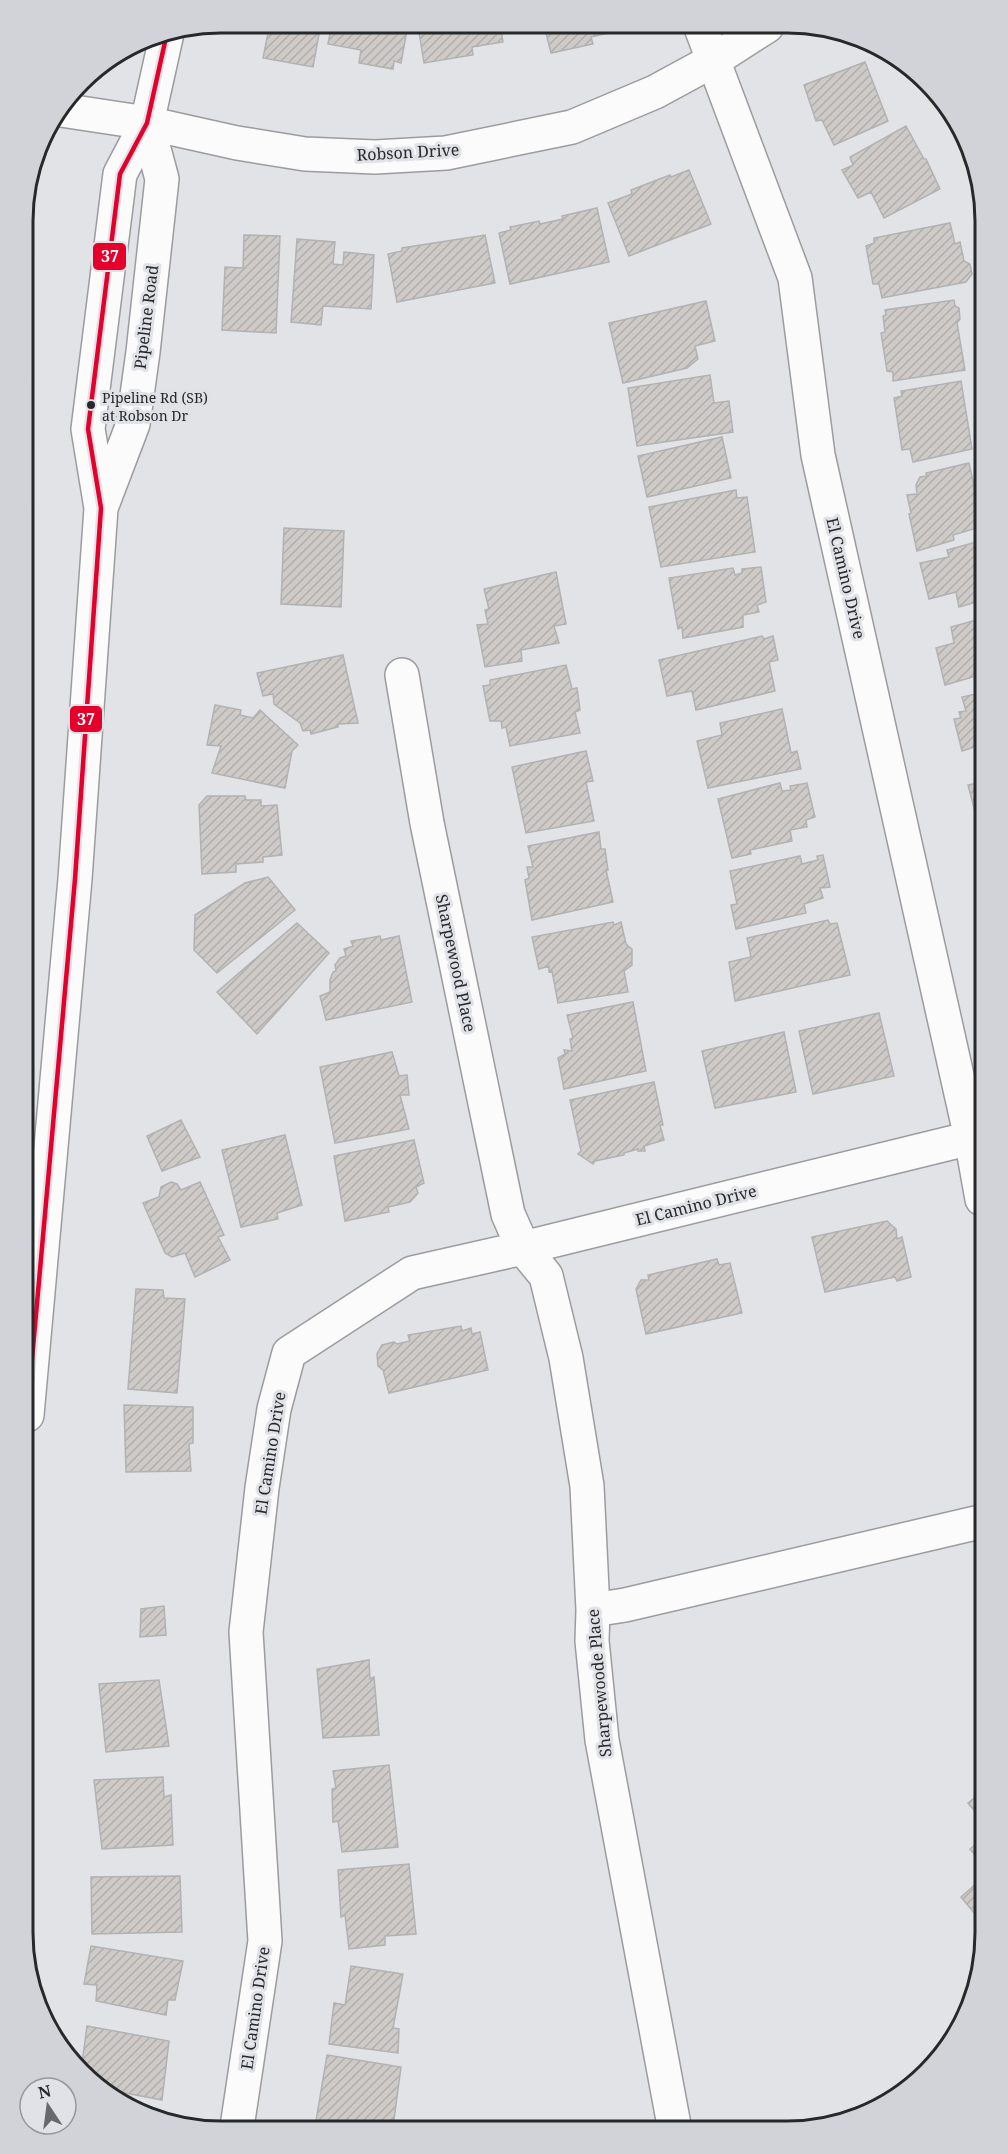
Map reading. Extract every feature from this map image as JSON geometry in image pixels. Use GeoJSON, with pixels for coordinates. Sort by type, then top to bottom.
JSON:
{"type":"FeatureCollection","features":[{"type":"Feature","properties":{"kind":"street","name":"El Camino Drive"},"geometry":{"type":"LineString","coordinates":[[703,33],[795,278],[818,455],[975,1160]]}},
{"type":"Feature","properties":{"kind":"street","name":"Robson Drive"},"geometry":{"type":"LineString","coordinates":[[69,111],[147,123],[305,154],[375,157],[447,153],[572,127],[655,92],[714,60],[756,33]]}},
{"type":"Feature","properties":{"kind":"street","name":"Pipeline Road"},"geometry":{"type":"LineString","coordinates":[[33,1348],[75,879],[101,508],[88,429],[120,174],[147,123],[165,42]]}},
{"type":"Feature","properties":{"kind":"street","name":"Pipeline Road"},"geometry":{"type":"LineString","coordinates":[[101,508],[133,424],[144,341],[162,179],[147,123]]}},
{"type":"Feature","properties":{"kind":"street","name":"Sharpewood Place"},"geometry":{"type":"LineString","coordinates":[[402,675],[427,823],[508,1214],[523,1248]]}},
{"type":"Feature","properties":{"kind":"street","name":"El Camino Drive"},"geometry":{"type":"LineString","coordinates":[[238,2121],[266,1941],[246,1632],[262,1488],[273,1421],[290,1353],[412,1273],[971,1138]]}},
{"type":"Feature","properties":{"kind":"street","name":"Sharpewoode Place"},"geometry":{"type":"LineString","coordinates":[[523,1248],[546,1276],[566,1358],[586,1486],[593,1610],[592,1641],[602,1740],[673,2121]]}},
{"type":"Feature","properties":{"kind":"street"},"geometry":{"type":"LineString","coordinates":[[593,1610],[626,1605],[975,1523]]}},
{"type":"Feature","properties":{"kind":"building"},"geometry":{"type":"Polygon","coordinates":[[[268,33],[319,33],[313,67],[263,58],[268,33]]]}},
{"type":"Feature","properties":{"kind":"building"},"geometry":{"type":"Polygon","coordinates":[[[330,33],[406,33],[401,63],[394,61],[393,69],[359,63],[361,50],[328,44],[330,33]]]}},
{"type":"Feature","properties":{"kind":"building"},"geometry":{"type":"Polygon","coordinates":[[[419,33],[502,33],[503,42],[472,47],[473,55],[424,63],[419,33]]]}},
{"type":"Feature","properties":{"kind":"building"},"geometry":{"type":"Polygon","coordinates":[[[546,33],[609,33],[591,37],[593,44],[551,53],[546,33]]]}},
{"type":"Feature","properties":{"kind":"building"},"geometry":{"type":"Polygon","coordinates":[[[865,62],[888,121],[834,145],[822,120],[816,121],[804,85],[865,62]]]}},
{"type":"Feature","properties":{"kind":"building"},"geometry":{"type":"Polygon","coordinates":[[[906,126],[926,159],[940,189],[884,218],[871,192],[858,198],[842,170],[853,165],[850,157],[906,126]]]}},
{"type":"Feature","properties":{"kind":"building"},"geometry":{"type":"Polygon","coordinates":[[[689,170],[711,224],[629,256],[608,203],[632,194],[631,190],[689,170]]]}},
{"type":"Feature","properties":{"kind":"building"},"geometry":{"type":"Polygon","coordinates":[[[597,208],[609,262],[510,284],[499,233],[511,230],[510,227],[563,219],[562,216],[597,208]]]}},
{"type":"Feature","properties":{"kind":"building"},"geometry":{"type":"Polygon","coordinates":[[[950,223],[955,244],[960,242],[964,261],[970,264],[972,274],[966,282],[882,298],[879,284],[873,284],[866,246],[874,243],[874,238],[950,223]]]}},
{"type":"Feature","properties":{"kind":"building"},"geometry":{"type":"Polygon","coordinates":[[[244,235],[280,236],[276,333],[222,330],[225,267],[243,268],[244,235]]]}},
{"type":"Feature","properties":{"kind":"building"},"geometry":{"type":"Polygon","coordinates":[[[485,235],[495,283],[397,302],[388,254],[402,251],[402,248],[485,235]]]}},
{"type":"Feature","properties":{"kind":"building"},"geometry":{"type":"Polygon","coordinates":[[[297,239],[335,242],[333,264],[343,265],[344,252],[374,255],[371,309],[323,306],[321,325],[291,322],[297,239]]]}},
{"type":"Feature","properties":{"kind":"building"},"geometry":{"type":"Polygon","coordinates":[[[954,300],[955,306],[959,308],[960,319],[957,323],[965,370],[893,381],[893,372],[887,371],[881,333],[885,332],[883,316],[886,315],[885,310],[954,300]]]}},
{"type":"Feature","properties":{"kind":"building"},"geometry":{"type":"Polygon","coordinates":[[[706,301],[715,341],[695,346],[698,359],[687,368],[623,383],[609,323],[706,301]]]}},
{"type":"Feature","properties":{"kind":"building"},"geometry":{"type":"Polygon","coordinates":[[[710,375],[714,403],[729,401],[733,432],[637,446],[628,388],[710,375]]]}},
{"type":"Feature","properties":{"kind":"building"},"geometry":{"type":"Polygon","coordinates":[[[961,381],[972,449],[913,462],[910,449],[902,450],[894,398],[902,396],[901,391],[961,381]]]}},
{"type":"Feature","properties":{"kind":"building"},"geometry":{"type":"Polygon","coordinates":[[[722,437],[731,478],[647,497],[638,456],[722,437]]]}},
{"type":"Feature","properties":{"kind":"building"},"geometry":{"type":"Polygon","coordinates":[[[969,463],[975,490],[975,528],[953,535],[954,540],[917,551],[907,495],[917,494],[916,485],[920,477],[927,476],[926,473],[969,463]]]}},
{"type":"Feature","properties":{"kind":"building"},"geometry":{"type":"Polygon","coordinates":[[[736,490],[737,498],[747,497],[755,552],[661,567],[649,507],[736,490]]]}},
{"type":"Feature","properties":{"kind":"building"},"geometry":{"type":"Polygon","coordinates":[[[284,528],[344,531],[341,607],[281,604],[284,528]]]}},
{"type":"Feature","properties":{"kind":"building"},"geometry":{"type":"Polygon","coordinates":[[[975,542],[975,602],[959,607],[956,592],[929,599],[920,563],[949,557],[947,550],[975,542]]]}},
{"type":"Feature","properties":{"kind":"building"},"geometry":{"type":"Polygon","coordinates":[[[761,567],[766,602],[757,605],[759,612],[743,615],[743,627],[683,638],[682,627],[678,629],[669,578],[733,568],[735,575],[742,573],[742,569],[761,567]]]}},
{"type":"Feature","properties":{"kind":"building"},"geometry":{"type":"Polygon","coordinates":[[[556,572],[566,624],[554,626],[559,643],[521,650],[522,661],[485,667],[477,625],[488,624],[485,610],[489,609],[484,589],[556,572]]]}},
{"type":"Feature","properties":{"kind":"building"},"geometry":{"type":"Polygon","coordinates":[[[975,620],[975,676],[945,685],[936,648],[954,643],[951,627],[975,620]]]}},
{"type":"Feature","properties":{"kind":"building"},"geometry":{"type":"Polygon","coordinates":[[[762,636],[764,639],[773,636],[778,660],[769,662],[775,691],[696,710],[692,691],[667,696],[659,660],[762,636]]]}},
{"type":"Feature","properties":{"kind":"building"},"geometry":{"type":"Polygon","coordinates":[[[343,655],[358,723],[338,724],[338,727],[311,734],[310,730],[303,731],[300,723],[274,704],[273,694],[263,696],[257,673],[343,655]]]}},
{"type":"Feature","properties":{"kind":"building"},"geometry":{"type":"Polygon","coordinates":[[[566,665],[572,689],[577,688],[580,710],[575,712],[580,733],[510,746],[506,727],[502,728],[501,721],[490,721],[483,686],[490,685],[490,680],[566,665]]]}},
{"type":"Feature","properties":{"kind":"building"},"geometry":{"type":"Polygon","coordinates":[[[975,694],[975,747],[962,751],[954,719],[961,718],[959,712],[966,711],[962,697],[975,694]]]}},
{"type":"Feature","properties":{"kind":"building"},"geometry":{"type":"Polygon","coordinates":[[[215,705],[241,710],[240,715],[253,718],[260,710],[298,745],[292,751],[285,788],[212,773],[221,746],[207,745],[215,705]]]}},
{"type":"Feature","properties":{"kind":"building"},"geometry":{"type":"Polygon","coordinates":[[[782,709],[791,753],[797,751],[801,769],[708,788],[697,741],[722,735],[720,723],[782,709]]]}},
{"type":"Feature","properties":{"kind":"building"},"geometry":{"type":"Polygon","coordinates":[[[586,751],[593,781],[586,782],[594,821],[526,833],[512,767],[586,751]]]}},
{"type":"Feature","properties":{"kind":"building"},"geometry":{"type":"Polygon","coordinates":[[[780,783],[782,791],[791,790],[790,786],[807,783],[815,817],[806,820],[807,827],[790,830],[792,841],[750,850],[751,854],[732,858],[718,799],[780,783]]]}},
{"type":"Feature","properties":{"kind":"building"},"geometry":{"type":"Polygon","coordinates":[[[975,784],[975,811],[968,785],[975,784]]]}},
{"type":"Feature","properties":{"kind":"building"},"geometry":{"type":"Polygon","coordinates":[[[207,796],[245,796],[246,800],[261,800],[261,806],[277,805],[282,855],[263,857],[263,862],[236,864],[236,872],[202,874],[199,805],[207,796]]]}},
{"type":"Feature","properties":{"kind":"building"},"geometry":{"type":"Polygon","coordinates":[[[599,832],[601,849],[605,849],[608,870],[606,870],[613,902],[532,920],[525,880],[529,878],[527,867],[533,867],[528,846],[599,832]]]}},
{"type":"Feature","properties":{"kind":"building"},"geometry":{"type":"Polygon","coordinates":[[[823,855],[830,887],[820,888],[823,898],[804,904],[806,913],[736,929],[731,905],[737,904],[730,871],[800,856],[802,864],[818,860],[817,856],[823,855]]]}},
{"type":"Feature","properties":{"kind":"building"},"geometry":{"type":"Polygon","coordinates":[[[268,877],[295,910],[217,973],[194,950],[195,915],[245,883],[268,877]]]}},
{"type":"Feature","properties":{"kind":"building"},"geometry":{"type":"Polygon","coordinates":[[[828,920],[830,924],[837,923],[850,975],[735,1001],[729,962],[751,957],[747,938],[828,920]]]}},
{"type":"Feature","properties":{"kind":"building"},"geometry":{"type":"Polygon","coordinates":[[[613,922],[614,925],[621,922],[626,944],[632,949],[632,965],[624,971],[628,992],[558,1003],[552,971],[549,972],[549,966],[539,969],[532,937],[613,922]]]}},
{"type":"Feature","properties":{"kind":"building"},"geometry":{"type":"Polygon","coordinates":[[[297,923],[329,953],[257,1034],[217,992],[297,923]]]}},
{"type":"Feature","properties":{"kind":"building"},"geometry":{"type":"Polygon","coordinates":[[[380,936],[381,940],[399,936],[412,1002],[326,1020],[320,996],[330,992],[330,980],[333,972],[336,971],[335,965],[340,958],[346,956],[344,949],[353,946],[351,941],[380,936]]]}},
{"type":"Feature","properties":{"kind":"building"},"geometry":{"type":"Polygon","coordinates":[[[633,1002],[646,1071],[564,1089],[558,1058],[565,1054],[564,1050],[572,1051],[570,1039],[573,1038],[567,1015],[633,1002]]]}},
{"type":"Feature","properties":{"kind":"building"},"geometry":{"type":"Polygon","coordinates":[[[879,1013],[894,1076],[813,1094],[799,1031],[879,1013]]]}},
{"type":"Feature","properties":{"kind":"building"},"geometry":{"type":"Polygon","coordinates":[[[784,1032],[796,1092],[715,1108],[702,1051],[784,1032]]]}},
{"type":"Feature","properties":{"kind":"building"},"geometry":{"type":"Polygon","coordinates":[[[392,1052],[399,1076],[407,1075],[409,1095],[400,1095],[409,1129],[335,1143],[320,1067],[392,1052]]]}},
{"type":"Feature","properties":{"kind":"building"},"geometry":{"type":"Polygon","coordinates":[[[654,1082],[664,1140],[644,1146],[645,1151],[638,1151],[638,1149],[624,1153],[624,1155],[595,1161],[593,1164],[578,1154],[581,1151],[570,1100],[654,1082]]]}},
{"type":"Feature","properties":{"kind":"building"},"geometry":{"type":"Polygon","coordinates":[[[181,1120],[200,1157],[162,1171],[147,1136],[181,1120]]]}},
{"type":"Feature","properties":{"kind":"building"},"geometry":{"type":"Polygon","coordinates":[[[285,1135],[302,1205],[277,1213],[278,1219],[241,1227],[222,1150],[285,1135]]]}},
{"type":"Feature","properties":{"kind":"building"},"geometry":{"type":"Polygon","coordinates":[[[414,1140],[424,1183],[416,1187],[418,1193],[410,1202],[388,1207],[389,1212],[345,1221],[334,1156],[414,1140]]]}},
{"type":"Feature","properties":{"kind":"building"},"geometry":{"type":"Polygon","coordinates":[[[171,1182],[177,1184],[181,1190],[200,1182],[224,1235],[218,1237],[230,1260],[195,1277],[185,1253],[172,1257],[165,1253],[143,1203],[159,1197],[161,1187],[171,1182]]]}},
{"type":"Feature","properties":{"kind":"building"},"geometry":{"type":"Polygon","coordinates":[[[887,1221],[896,1229],[897,1239],[902,1237],[911,1277],[897,1281],[895,1277],[825,1292],[812,1237],[887,1221]]]}},
{"type":"Feature","properties":{"kind":"building"},"geometry":{"type":"Polygon","coordinates":[[[717,1259],[719,1265],[730,1263],[742,1313],[646,1334],[636,1289],[641,1280],[649,1280],[648,1275],[717,1259]]]}},
{"type":"Feature","properties":{"kind":"building"},"geometry":{"type":"Polygon","coordinates":[[[136,1289],[163,1290],[164,1298],[185,1299],[177,1393],[128,1389],[136,1289]]]}},
{"type":"Feature","properties":{"kind":"building"},"geometry":{"type":"Polygon","coordinates":[[[461,1326],[462,1331],[471,1328],[472,1334],[480,1332],[488,1370],[389,1393],[383,1370],[378,1366],[377,1354],[382,1345],[410,1341],[408,1335],[461,1326]]]}},
{"type":"Feature","properties":{"kind":"building"},"geometry":{"type":"Polygon","coordinates":[[[124,1405],[193,1407],[193,1443],[189,1444],[191,1471],[126,1472],[124,1405]]]}},
{"type":"Feature","properties":{"kind":"building"},"geometry":{"type":"Polygon","coordinates":[[[164,1606],[166,1635],[140,1637],[141,1609],[164,1606]]]}},
{"type":"Feature","properties":{"kind":"building"},"geometry":{"type":"Polygon","coordinates":[[[369,1660],[370,1679],[374,1677],[379,1735],[323,1738],[317,1669],[369,1660]]]}},
{"type":"Feature","properties":{"kind":"building"},"geometry":{"type":"Polygon","coordinates":[[[159,1680],[169,1746],[106,1752],[99,1684],[159,1680]]]}},
{"type":"Feature","properties":{"kind":"building"},"geometry":{"type":"Polygon","coordinates":[[[389,1765],[398,1847],[342,1852],[338,1821],[333,1822],[332,1789],[336,1788],[333,1771],[389,1765]]]}},
{"type":"Feature","properties":{"kind":"building"},"geometry":{"type":"Polygon","coordinates":[[[163,1777],[164,1797],[171,1795],[173,1845],[102,1849],[94,1780],[163,1777]]]}},
{"type":"Feature","properties":{"kind":"building"},"geometry":{"type":"Polygon","coordinates":[[[975,1797],[975,1811],[968,1803],[975,1797]]]}},
{"type":"Feature","properties":{"kind":"building"},"geometry":{"type":"Polygon","coordinates":[[[975,1845],[975,1855],[970,1849],[975,1845]]]}},
{"type":"Feature","properties":{"kind":"building"},"geometry":{"type":"Polygon","coordinates":[[[409,1864],[416,1934],[385,1936],[385,1945],[349,1949],[345,1915],[341,1917],[338,1870],[409,1864]]]}},
{"type":"Feature","properties":{"kind":"building"},"geometry":{"type":"Polygon","coordinates":[[[180,1876],[182,1932],[92,1934],[91,1877],[180,1876]]]}},
{"type":"Feature","properties":{"kind":"building"},"geometry":{"type":"Polygon","coordinates":[[[975,1885],[975,1914],[961,1897],[975,1885]]]}},
{"type":"Feature","properties":{"kind":"building"},"geometry":{"type":"Polygon","coordinates":[[[91,1946],[183,1961],[175,2000],[168,2000],[166,2015],[96,2001],[97,1985],[84,1984],[91,1946]]]}},
{"type":"Feature","properties":{"kind":"building"},"geometry":{"type":"Polygon","coordinates":[[[351,1966],[403,1974],[393,2028],[399,2029],[398,2053],[329,2044],[334,2003],[345,2005],[351,1966]]]}},
{"type":"Feature","properties":{"kind":"building"},"geometry":{"type":"Polygon","coordinates":[[[87,2026],[169,2041],[162,2100],[123,2093],[97,2074],[83,2060],[87,2026]]]}},
{"type":"Feature","properties":{"kind":"building"},"geometry":{"type":"Polygon","coordinates":[[[327,2055],[401,2067],[394,2121],[316,2121],[327,2055]]]}},
{"type":"Feature","properties":{"kind":"transit line","name":"37"},"geometry":{"type":"LineString","coordinates":[[33,1348],[75,879],[101,508],[88,429],[120,174],[147,123],[165,42]]}},
{"type":"Feature","properties":{"kind":"place","name":"Pipeline Rd (SB) at Robson Dr"},"geometry":{"type":"Point","coordinates":[91,405]}}]}
